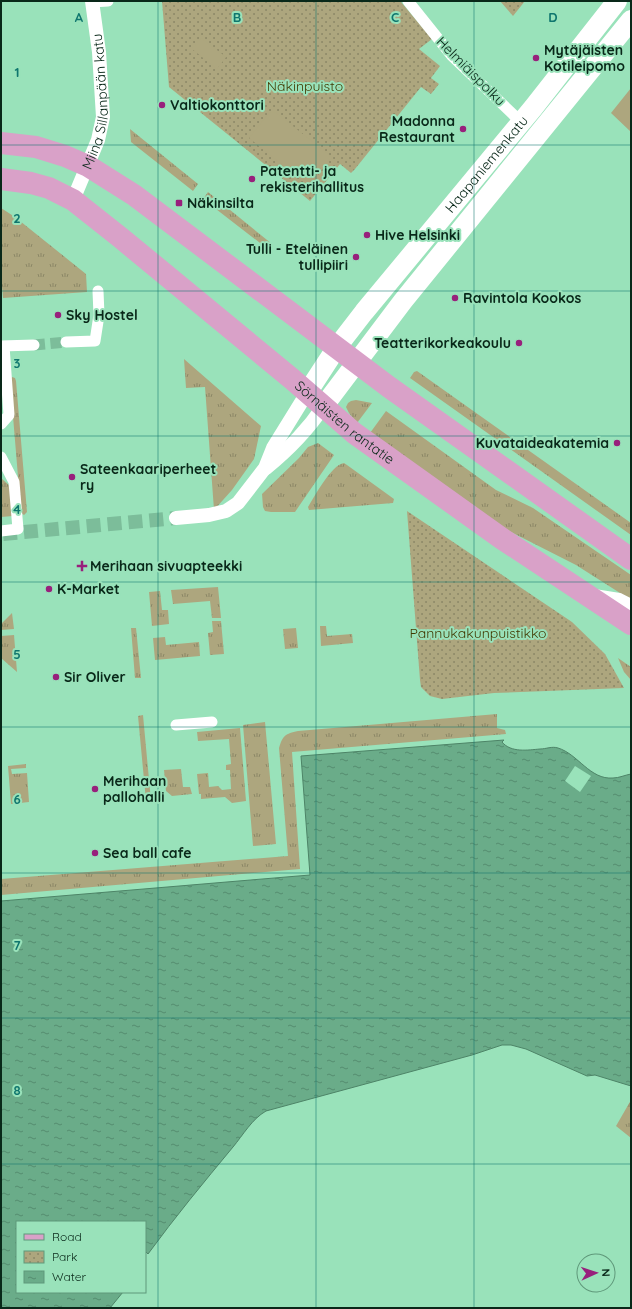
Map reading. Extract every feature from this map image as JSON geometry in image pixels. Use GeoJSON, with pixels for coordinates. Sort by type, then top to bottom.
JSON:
{"type":"FeatureCollection","features":[{"type":"Feature","properties":{"kind":"main road","name":"Haapaniemenkatu"},"geometry":{"type":"LineString","coordinates":[[315,400],[337,347],[617,1]]}},
{"type":"Feature","properties":{"kind":"main road","name":"Haapaniemenkatu"},"geometry":{"type":"LineString","coordinates":[[315,400],[357,363],[403,301],[631,20]]}},
{"type":"Feature","properties":{"kind":"main road"},"geometry":{"type":"LineString","coordinates":[[1,143],[36,147],[65,156],[88,166],[134,195],[357,363],[631,559]]}},
{"type":"Feature","properties":{"kind":"main road","name":"Sörnäisten rantatie"},"geometry":{"type":"LineString","coordinates":[[1,179],[31,183],[49,188],[73,200],[292,379],[354,433],[501,538],[631,624]]}},
{"type":"Feature","properties":{"kind":"street"},"geometry":{"type":"LineString","coordinates":[[92,2],[108,1]]}},
{"type":"Feature","properties":{"kind":"street","name":"Helmiäispolku"},"geometry":{"type":"LineString","coordinates":[[408,1],[452,56],[520,122]]}},
{"type":"Feature","properties":{"kind":"street","name":"Miina Sillanpään katu"},"geometry":{"type":"LineString","coordinates":[[73,200],[88,166],[99,135],[103,117],[99,52],[92,2]]}},
{"type":"Feature","properties":{"kind":"street"},"geometry":{"type":"LineString","coordinates":[[66,342],[95,341],[99,315],[98,291]]}},
{"type":"Feature","properties":{"kind":"street"},"geometry":{"type":"LineString","coordinates":[[1,424],[9,415],[2,346],[34,345]]}},
{"type":"Feature","properties":{"kind":"street","name":"Haapaniemenkatu"},"geometry":{"type":"LineString","coordinates":[[265,468],[273,448],[315,400]]}},
{"type":"Feature","properties":{"kind":"street","name":"Haapaniemenkatu"},"geometry":{"type":"LineString","coordinates":[[176,518],[209,515],[226,510],[238,503],[265,468],[283,454],[302,435],[315,400]]}},
{"type":"Feature","properties":{"kind":"street"},"geometry":{"type":"LineString","coordinates":[[1,457],[14,482],[18,529],[1,531]]}},
{"type":"Feature","properties":{"kind":"street"},"geometry":{"type":"LineString","coordinates":[[586,595],[619,600],[631,606]]}},
{"type":"Feature","properties":{"kind":"street"},"geometry":{"type":"LineString","coordinates":[[176,725],[212,722]]}},
{"type":"Feature","properties":{"kind":"green space","name":"Näkinpuisto"},"geometry":{"type":"Polygon","coordinates":[[[162,1],[401,2],[432,39],[419,49],[440,66],[431,78],[439,84],[431,94],[421,87],[355,169],[351,173],[340,164],[310,201],[169,87],[162,1]]]}},
{"type":"Feature","properties":{"kind":"green space"},"geometry":{"type":"Polygon","coordinates":[[[500,1],[525,1],[513,16],[500,1]]]}},
{"type":"Feature","properties":{"kind":"green space"},"geometry":{"type":"Polygon","coordinates":[[[201,38],[226,57],[217,69],[192,49],[201,38]]]}},
{"type":"Feature","properties":{"kind":"green space"},"geometry":{"type":"Polygon","coordinates":[[[631,88],[631,132],[611,113],[631,88]]]}},
{"type":"Feature","properties":{"kind":"green space"},"geometry":{"type":"Polygon","coordinates":[[[275,112],[332,157],[309,186],[249,138],[269,113],[275,112]]]}},
{"type":"Feature","properties":{"kind":"green space"},"geometry":{"type":"Polygon","coordinates":[[[130,129],[198,184],[193,191],[131,142],[130,129]]]}},
{"type":"Feature","properties":{"kind":"green space"},"geometry":{"type":"Polygon","coordinates":[[[208,192],[272,244],[273,253],[203,199],[208,192]]]}},
{"type":"Feature","properties":{"kind":"green space"},"geometry":{"type":"Polygon","coordinates":[[[1,208],[15,217],[86,274],[87,292],[3,298],[1,276],[1,208]]]}},
{"type":"Feature","properties":{"kind":"green space"},"geometry":{"type":"Polygon","coordinates":[[[184,359],[261,426],[254,459],[232,490],[214,510],[205,387],[186,388],[184,359]]]}},
{"type":"Feature","properties":{"kind":"green space"},"geometry":{"type":"Polygon","coordinates":[[[417,371],[631,523],[631,535],[410,378],[414,372],[417,371]]]}},
{"type":"Feature","properties":{"kind":"green space"},"geometry":{"type":"Polygon","coordinates":[[[12,377],[15,378],[16,381],[27,512],[24,515],[21,513],[10,380],[12,377]]]}},
{"type":"Feature","properties":{"kind":"green space"},"geometry":{"type":"Polygon","coordinates":[[[356,400],[372,403],[357,423],[346,407],[348,403],[356,400]]]}},
{"type":"Feature","properties":{"kind":"green space"},"geometry":{"type":"Polygon","coordinates":[[[386,411],[496,490],[533,508],[631,575],[631,600],[576,565],[507,530],[370,433],[386,411]]]}},
{"type":"Feature","properties":{"kind":"green space"},"geometry":{"type":"Polygon","coordinates":[[[318,443],[334,455],[295,512],[265,511],[263,507],[262,494],[299,458],[308,447],[318,443]]]}},
{"type":"Feature","properties":{"kind":"green space"},"geometry":{"type":"Polygon","coordinates":[[[344,463],[394,499],[393,503],[309,510],[308,507],[329,475],[339,465],[344,463]]]}},
{"type":"Feature","properties":{"kind":"green space"},"geometry":{"type":"Polygon","coordinates":[[[1,478],[10,486],[13,516],[1,517],[1,478]]]}},
{"type":"Feature","properties":{"kind":"green space","name":"Pannukakunpuistikko"},"geometry":{"type":"Polygon","coordinates":[[[407,511],[572,622],[605,654],[624,688],[494,693],[442,699],[430,696],[421,687],[420,680],[407,511]]]}},
{"type":"Feature","properties":{"kind":"green space"},"geometry":{"type":"Polygon","coordinates":[[[218,587],[221,618],[212,618],[210,601],[173,604],[171,590],[218,587]]]}},
{"type":"Feature","properties":{"kind":"green space"},"geometry":{"type":"Polygon","coordinates":[[[160,591],[162,610],[168,610],[169,624],[152,626],[149,592],[160,591]]]}},
{"type":"Feature","properties":{"kind":"green space"},"geometry":{"type":"Polygon","coordinates":[[[12,613],[14,629],[1,630],[1,624],[12,613]]]}},
{"type":"Feature","properties":{"kind":"green space"},"geometry":{"type":"Polygon","coordinates":[[[212,621],[221,621],[224,654],[210,655],[208,633],[213,632],[212,621]]]}},
{"type":"Feature","properties":{"kind":"green space"},"geometry":{"type":"Polygon","coordinates":[[[320,626],[326,626],[327,636],[352,634],[353,643],[321,646],[320,626]]]}},
{"type":"Feature","properties":{"kind":"green space"},"geometry":{"type":"Polygon","coordinates":[[[131,628],[136,628],[141,678],[135,678],[131,628]]]}},
{"type":"Feature","properties":{"kind":"green space"},"geometry":{"type":"Polygon","coordinates":[[[296,628],[298,648],[285,649],[283,629],[296,628]]]}},
{"type":"Feature","properties":{"kind":"green space"},"geometry":{"type":"Polygon","coordinates":[[[14,635],[17,672],[1,658],[1,636],[14,635]]]}},
{"type":"Feature","properties":{"kind":"green space"},"geometry":{"type":"Polygon","coordinates":[[[165,637],[166,645],[199,642],[200,656],[155,660],[153,638],[165,637]]]}},
{"type":"Feature","properties":{"kind":"green space"},"geometry":{"type":"Polygon","coordinates":[[[618,658],[631,667],[631,680],[624,672],[618,658]]]}},
{"type":"Feature","properties":{"kind":"green space"},"geometry":{"type":"Polygon","coordinates":[[[497,714],[497,728],[505,730],[506,734],[292,752],[300,869],[1,895],[1,879],[288,856],[279,748],[285,736],[298,731],[497,714]]]}},
{"type":"Feature","properties":{"kind":"green space"},"geometry":{"type":"Polygon","coordinates":[[[143,715],[151,801],[146,801],[138,716],[143,715]]]}},
{"type":"Feature","properties":{"kind":"green space"},"geometry":{"type":"Polygon","coordinates":[[[265,722],[276,844],[253,846],[243,725],[265,722]]]}},
{"type":"Feature","properties":{"kind":"green space"},"geometry":{"type":"Polygon","coordinates":[[[240,728],[246,801],[232,803],[225,797],[201,799],[197,774],[208,773],[209,787],[218,786],[222,790],[231,789],[230,770],[226,770],[226,765],[231,764],[229,739],[198,741],[197,732],[240,728]]]}},
{"type":"Feature","properties":{"kind":"green space"},"geometry":{"type":"Polygon","coordinates":[[[26,764],[26,768],[11,769],[12,774],[27,773],[29,802],[11,804],[8,766],[26,764]]]}},
{"type":"Feature","properties":{"kind":"green space"},"geometry":{"type":"Polygon","coordinates":[[[181,769],[183,787],[190,787],[192,794],[172,796],[166,791],[164,770],[181,769]]]}},
{"type":"Feature","properties":{"kind":"green space"},"geometry":{"type":"Polygon","coordinates":[[[631,1100],[631,1138],[616,1126],[631,1100]]]}},
{"type":"Feature","properties":{"kind":"water"},"geometry":{"type":"Polygon","coordinates":[[[504,740],[502,742],[506,746],[515,749],[525,750],[556,747],[565,751],[591,771],[605,778],[615,778],[631,774],[631,1086],[595,1075],[587,1076],[526,1049],[511,1045],[502,1045],[472,1055],[266,1111],[256,1118],[179,1213],[148,1254],[146,1252],[146,1221],[16,1221],[16,1293],[122,1293],[110,1308],[1,1308],[1,901],[310,875],[301,756],[504,740]]]}},
{"type":"Feature","properties":{"kind":"pier"},"geometry":{"type":"Polygon","coordinates":[[[575,766],[591,776],[580,792],[565,781],[575,766]]]}},
{"type":"Feature","properties":{"kind":"tunnel"},"geometry":{"type":"LineString","coordinates":[[34,345],[66,342]]}},
{"type":"Feature","properties":{"kind":"tunnel"},"geometry":{"type":"LineString","coordinates":[[3,534],[176,518]]}},
{"type":"Feature","properties":{"kind":"place","name":"Mytäjäisten Kotileipomo"},"geometry":{"type":"Point","coordinates":[536,58]}},
{"type":"Feature","properties":{"kind":"place","name":"Valtiokonttori"},"geometry":{"type":"Point","coordinates":[162,105]}},
{"type":"Feature","properties":{"kind":"place","name":"Madonna Restaurant"},"geometry":{"type":"Point","coordinates":[463,129]}},
{"type":"Feature","properties":{"kind":"place","name":"Patentti- ja rekisterihallitus"},"geometry":{"type":"Point","coordinates":[252,179]}},
{"type":"Feature","properties":{"kind":"place","name":"Näkinsilta"},"geometry":{"type":"Point","coordinates":[179,203]}},
{"type":"Feature","properties":{"kind":"place","name":"Hive Helsinki"},"geometry":{"type":"Point","coordinates":[367,235]}},
{"type":"Feature","properties":{"kind":"place","name":"Tulli - Eteläinen tullipiiri"},"geometry":{"type":"Point","coordinates":[356,257]}},
{"type":"Feature","properties":{"kind":"place","name":"Ravintola Kookos"},"geometry":{"type":"Point","coordinates":[455,298]}},
{"type":"Feature","properties":{"kind":"place","name":"Sky Hostel"},"geometry":{"type":"Point","coordinates":[58,315]}},
{"type":"Feature","properties":{"kind":"place","name":"Teatterikorkeakoulu"},"geometry":{"type":"Point","coordinates":[519,343]}},
{"type":"Feature","properties":{"kind":"place","name":"Kuvataideakatemia"},"geometry":{"type":"Point","coordinates":[617,443]}},
{"type":"Feature","properties":{"kind":"place","name":"Sateenkaariperheet ry"},"geometry":{"type":"Point","coordinates":[72,477]}},
{"type":"Feature","properties":{"kind":"place","name":"Merihaan sivuapteekki"},"geometry":{"type":"Point","coordinates":[82,566]}},
{"type":"Feature","properties":{"kind":"place","name":"K-Market"},"geometry":{"type":"Point","coordinates":[49,589]}},
{"type":"Feature","properties":{"kind":"place","name":"Sir Oliver"},"geometry":{"type":"Point","coordinates":[56,677]}},
{"type":"Feature","properties":{"kind":"place","name":"Merihaan pallohalli"},"geometry":{"type":"Point","coordinates":[95,789]}},
{"type":"Feature","properties":{"kind":"place","name":"Sea ball cafe"},"geometry":{"type":"Point","coordinates":[95,853]}}]}
